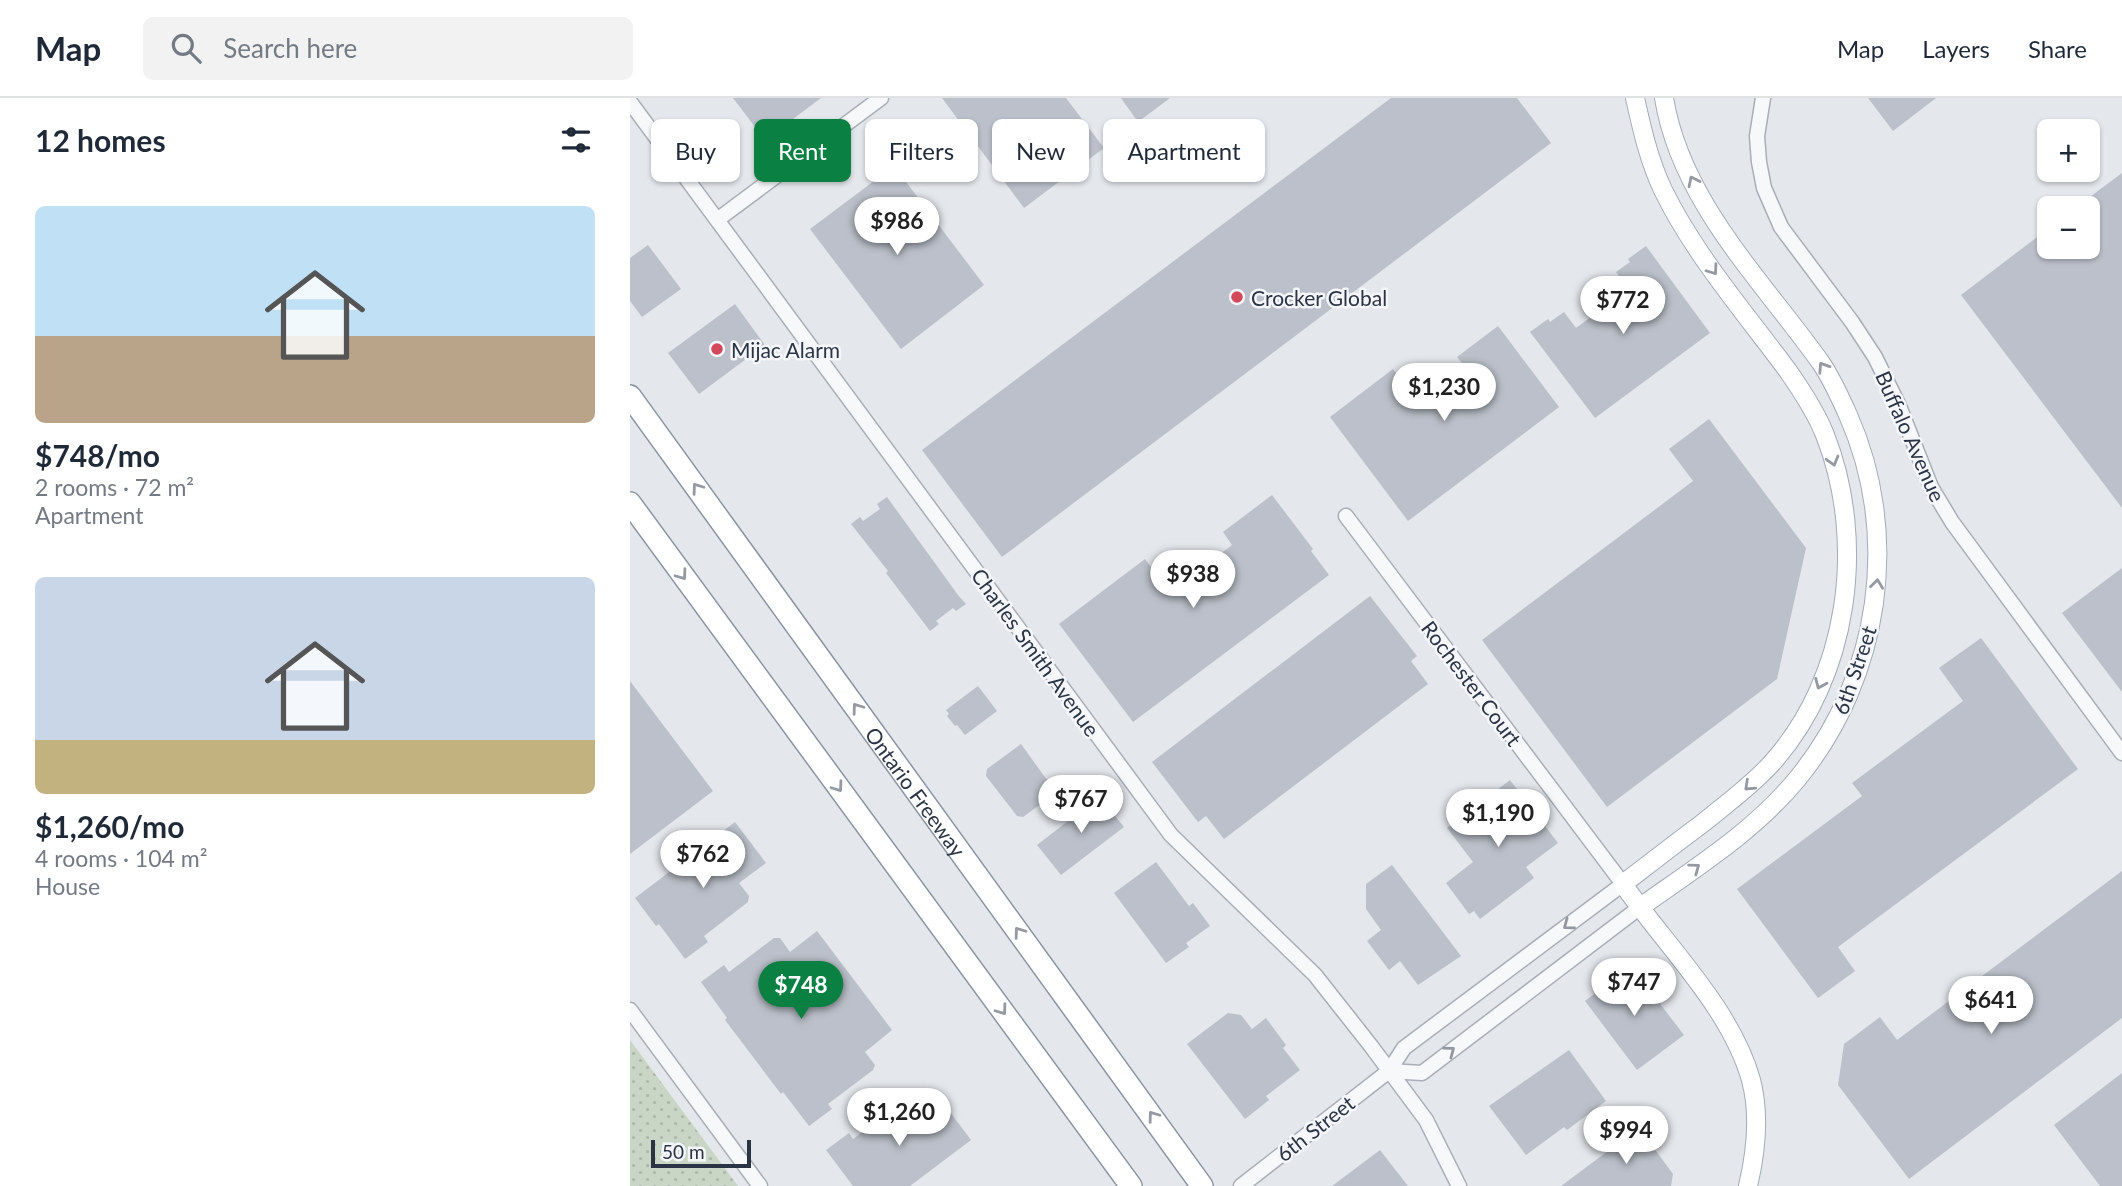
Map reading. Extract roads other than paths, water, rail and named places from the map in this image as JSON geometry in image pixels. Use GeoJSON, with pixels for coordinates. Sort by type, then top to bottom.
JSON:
{"type":"FeatureCollection","features":[{"type":"Feature","properties":{"kind":"highway","name":"Ontario Freeway"},"geometry":{"type":"LineString","coordinates":[[630,396],[1198,1179]]}},
{"type":"Feature","properties":{"kind":"highway"},"geometry":{"type":"LineString","coordinates":[[630,503],[1131,1186]]}},
{"type":"Feature","properties":{"kind":"main road","name":"6th Street"},"geometry":{"type":"LineString","coordinates":[[1623,884],[1738,795],[1772,763],[1793,734],[1822,680],[1837,636],[1848,554],[1838,476],[1824,433],[1788,371],[1678,218],[1662,187],[1643,136],[1635,98]]}},
{"type":"Feature","properties":{"kind":"main road","name":"6th Street"},"geometry":{"type":"LineString","coordinates":[[1639,908],[1752,824],[1792,785],[1818,752],[1848,698],[1864,652],[1871,625],[1878,569],[1877,523],[1867,464],[1841,399],[1823,365],[1706,208],[1679,152],[1668,121],[1664,98]]}},
{"type":"Feature","properties":{"kind":"main road"},"geometry":{"type":"LineString","coordinates":[[1623,884],[1710,999],[1742,1056],[1751,1082],[1756,1115],[1755,1150],[1748,1186]]}},
{"type":"Feature","properties":{"kind":"street"},"geometry":{"type":"LineString","coordinates":[[717,220],[881,98]]}},
{"type":"Feature","properties":{"kind":"street","name":"Buffalo Avenue"},"geometry":{"type":"LineString","coordinates":[[1763,98],[1758,136],[1759,162],[1764,188],[1781,227],[1875,357],[1899,406],[1931,487],[1952,522],[2122,753]]}},
{"type":"Feature","properties":{"kind":"street","name":"Charles Smith Avenue"},"geometry":{"type":"LineString","coordinates":[[630,102],[1171,835],[1315,975],[1430,1128],[1459,1186]]}},
{"type":"Feature","properties":{"kind":"street","name":"Rochester Court"},"geometry":{"type":"LineString","coordinates":[[1346,516],[1623,884]]}},
{"type":"Feature","properties":{"kind":"street","name":"6th Street"},"geometry":{"type":"LineString","coordinates":[[1241,1186],[1389,1071],[1404,1048],[1623,884]]}},
{"type":"Feature","properties":{"kind":"street","name":"6th Street"},"geometry":{"type":"LineString","coordinates":[[1389,1071],[1422,1073],[1639,908]]}},
{"type":"Feature","properties":{"kind":"street"},"geometry":{"type":"LineString","coordinates":[[630,1010],[760,1186]]}},
{"type":"Feature","properties":{"kind":"place","name":"Crocker Global"},"geometry":{"type":"Point","coordinates":[1237,297]}},
{"type":"Feature","properties":{"kind":"place","name":"Mijac Alarm"},"geometry":{"type":"Point","coordinates":[717,349]}}]}
